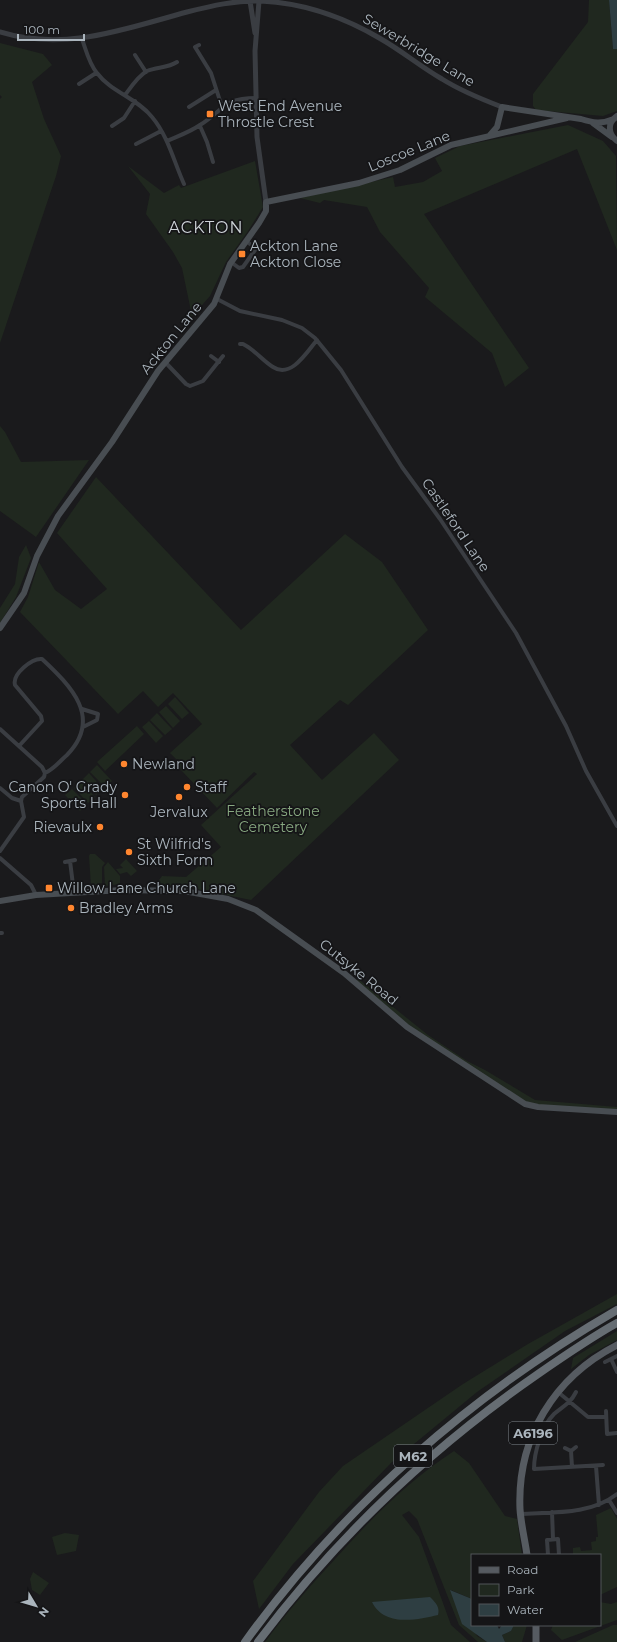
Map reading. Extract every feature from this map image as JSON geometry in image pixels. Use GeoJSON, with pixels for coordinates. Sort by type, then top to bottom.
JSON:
{"type":"FeatureCollection","features":[{"type":"Feature","properties":{"kind":"highway","name":"M62"},"geometry":{"type":"LineString","coordinates":[[245,1642],[279,1596],[320,1548],[395,1471],[509,1380],[586,1328],[617,1310]]}},
{"type":"Feature","properties":{"kind":"highway","name":"M62"},"geometry":{"type":"LineString","coordinates":[[258,1642],[310,1577],[366,1518],[419,1467],[462,1430],[515,1390],[617,1323]]}},
{"type":"Feature","properties":{"kind":"main road","name":"Sewerbridge Lane"},"geometry":{"type":"LineString","coordinates":[[502,107],[592,122],[606,122],[615,117]]}},
{"type":"Feature","properties":{"kind":"main road"},"geometry":{"type":"LineString","coordinates":[[490,135],[497,127],[502,107]]}},
{"type":"Feature","properties":{"kind":"main road"},"geometry":{"type":"LineString","coordinates":[[615,117],[609,127],[610,132],[616,140]]}},
{"type":"Feature","properties":{"kind":"main road","name":"Loscoe Lane"},"geometry":{"type":"LineString","coordinates":[[266,202],[359,183],[400,170],[451,145],[567,118]]}},
{"type":"Feature","properties":{"kind":"main road","name":"Sewerbridge Lane"},"geometry":{"type":"LineString","coordinates":[[592,122],[616,140]]}},
{"type":"Feature","properties":{"kind":"main road","name":"Ackton Lane"},"geometry":{"type":"LineString","coordinates":[[0,628],[24,593],[37,556],[49,531],[112,442],[165,362],[186,340],[217,300],[231,262],[260,223],[266,211],[266,202]]}},
{"type":"Feature","properties":{"kind":"main road","name":"Cutsyke Road"},"geometry":{"type":"LineString","coordinates":[[0,901],[36,895],[123,890],[184,891],[216,896],[243,903],[256,910],[338,968],[407,1027],[525,1104],[538,1107],[617,1112]]}},
{"type":"Feature","properties":{"kind":"main road","name":"A6196"},"geometry":{"type":"LineString","coordinates":[[527,1554],[520,1514],[520,1486],[527,1451],[540,1418],[558,1392],[586,1362],[617,1345]]}},
{"type":"Feature","properties":{"kind":"main road"},"geometry":{"type":"LineString","coordinates":[[536,1626],[536,1642]]}},
{"type":"Feature","properties":{"kind":"street","name":"Sewerbridge Lane"},"geometry":{"type":"LineString","coordinates":[[0,32],[42,41],[82,39],[208,6],[250,1],[280,2],[316,9],[353,23],[382,39],[440,78],[471,95],[502,107]]}},
{"type":"Feature","properties":{"kind":"street","name":"Ackton Lane"},"geometry":{"type":"LineString","coordinates":[[250,1],[256,36]]}},
{"type":"Feature","properties":{"kind":"street","name":"Ackton Lane"},"geometry":{"type":"LineString","coordinates":[[259,1],[256,36],[257,137],[266,202]]}},
{"type":"Feature","properties":{"kind":"street"},"geometry":{"type":"LineString","coordinates":[[82,39],[96,73],[105,82],[134,101],[153,118],[167,141],[184,184]]}},
{"type":"Feature","properties":{"kind":"street"},"geometry":{"type":"LineString","coordinates":[[199,45],[195,47],[211,73],[222,107]]}},
{"type":"Feature","properties":{"kind":"street"},"geometry":{"type":"LineString","coordinates":[[135,55],[146,72]]}},
{"type":"Feature","properties":{"kind":"street"},"geometry":{"type":"LineString","coordinates":[[125,95],[134,83],[146,72],[177,62]]}},
{"type":"Feature","properties":{"kind":"street"},"geometry":{"type":"LineString","coordinates":[[79,84],[96,73]]}},
{"type":"Feature","properties":{"kind":"street"},"geometry":{"type":"LineString","coordinates":[[189,107],[216,90]]}},
{"type":"Feature","properties":{"kind":"street"},"geometry":{"type":"LineString","coordinates":[[167,141],[200,126],[222,107],[236,99],[256,98]]}},
{"type":"Feature","properties":{"kind":"street"},"geometry":{"type":"LineString","coordinates":[[112,126],[124,118],[134,101]]}},
{"type":"Feature","properties":{"kind":"street"},"geometry":{"type":"LineString","coordinates":[[200,126],[213,162]]}},
{"type":"Feature","properties":{"kind":"street"},"geometry":{"type":"LineString","coordinates":[[136,144],[161,131]]}},
{"type":"Feature","properties":{"kind":"street"},"geometry":{"type":"LineString","coordinates":[[231,262],[239,268],[243,268],[254,250],[254,247],[246,240]]}},
{"type":"Feature","properties":{"kind":"street","name":"Castleford Lane"},"geometry":{"type":"LineString","coordinates":[[217,300],[240,310],[293,324],[317,340],[341,370],[402,467],[440,519],[516,633],[566,726],[589,776],[617,826]]}},
{"type":"Feature","properties":{"kind":"street"},"geometry":{"type":"LineString","coordinates":[[240,344],[243,344],[257,352],[274,368],[287,369],[296,365],[317,340]]}},
{"type":"Feature","properties":{"kind":"street"},"geometry":{"type":"LineString","coordinates":[[211,356],[219,362]]}},
{"type":"Feature","properties":{"kind":"street"},"geometry":{"type":"LineString","coordinates":[[165,362],[186,384],[190,386],[203,380],[223,356]]}},
{"type":"Feature","properties":{"kind":"street"},"geometry":{"type":"LineString","coordinates":[[0,851],[23,820],[24,813],[21,801],[22,797],[44,777],[45,773],[52,770],[75,746],[83,727],[82,709],[78,698],[52,668],[42,659],[34,660],[15,676],[13,681],[14,685],[41,716],[42,721],[19,746]]}},
{"type":"Feature","properties":{"kind":"street"},"geometry":{"type":"LineString","coordinates":[[82,709],[98,714],[97,720],[83,727]]}},
{"type":"Feature","properties":{"kind":"street"},"geometry":{"type":"LineString","coordinates":[[0,730],[42,767],[45,773]]}},
{"type":"Feature","properties":{"kind":"street"},"geometry":{"type":"LineString","coordinates":[[0,788],[12,798],[21,801]]}},
{"type":"Feature","properties":{"kind":"street"},"geometry":{"type":"LineString","coordinates":[[0,858],[31,884],[36,895]]}},
{"type":"Feature","properties":{"kind":"street"},"geometry":{"type":"LineString","coordinates":[[65,862],[75,860]]}},
{"type":"Feature","properties":{"kind":"street"},"geometry":{"type":"LineString","coordinates":[[70,861],[74,893]]}},
{"type":"Feature","properties":{"kind":"street"},"geometry":{"type":"LineString","coordinates":[[605,1362],[617,1356]]}},
{"type":"Feature","properties":{"kind":"street"},"geometry":{"type":"LineString","coordinates":[[611,1359],[617,1372]]}},
{"type":"Feature","properties":{"kind":"street"},"geometry":{"type":"LineString","coordinates":[[558,1392],[588,1417],[606,1417]]}},
{"type":"Feature","properties":{"kind":"street"},"geometry":{"type":"LineString","coordinates":[[576,1392],[563,1409],[554,1414],[541,1436],[534,1458],[534,1469],[603,1465]]}},
{"type":"Feature","properties":{"kind":"street"},"geometry":{"type":"LineString","coordinates":[[606,1411],[607,1434],[617,1433]]}},
{"type":"Feature","properties":{"kind":"street"},"geometry":{"type":"LineString","coordinates":[[571,1451],[576,1447]]}},
{"type":"Feature","properties":{"kind":"street"},"geometry":{"type":"LineString","coordinates":[[565,1448],[571,1451]]}},
{"type":"Feature","properties":{"kind":"street"},"geometry":{"type":"LineString","coordinates":[[571,1451],[572,1467]]}},
{"type":"Feature","properties":{"kind":"street"},"geometry":{"type":"LineString","coordinates":[[596,1466],[599,1506]]}},
{"type":"Feature","properties":{"kind":"street"},"geometry":{"type":"LineString","coordinates":[[520,1514],[582,1510],[599,1506],[617,1494]]}},
{"type":"Feature","properties":{"kind":"street"},"geometry":{"type":"LineString","coordinates":[[609,1500],[617,1513]]}},
{"type":"Feature","properties":{"kind":"street"},"geometry":{"type":"LineString","coordinates":[[552,1512],[553,1539]]}},
{"type":"Feature","properties":{"kind":"street"},"geometry":{"type":"LineString","coordinates":[[548,1554],[547,1540],[553,1539],[558,1539],[559,1554]]}},
{"type":"Feature","properties":{"kind":"green space"},"geometry":{"type":"Polygon","coordinates":[[[589,0],[609,0],[613,49],[617,49],[617,111],[603,116],[536,110],[533,106],[533,94],[588,22],[589,0]]]}},
{"type":"Feature","properties":{"kind":"green space"},"geometry":{"type":"Polygon","coordinates":[[[0,43],[43,54],[52,65],[32,82],[44,119],[61,156],[56,176],[0,343],[0,99],[2,97],[0,95],[0,43]]]}},
{"type":"Feature","properties":{"kind":"green space"},"geometry":{"type":"Polygon","coordinates":[[[568,125],[603,141],[616,156],[617,250],[577,149],[424,214],[529,368],[505,387],[492,353],[425,297],[429,288],[380,232],[367,207],[324,200],[320,203],[300,198],[393,177],[395,187],[423,182],[442,171],[435,158],[460,146],[568,125]]]}},
{"type":"Feature","properties":{"kind":"green space"},"geometry":{"type":"Polygon","coordinates":[[[255,161],[263,207],[226,262],[210,296],[182,328],[191,311],[182,268],[173,252],[146,214],[150,194],[128,166],[164,193],[179,185],[181,188],[255,161]]]}},
{"type":"Feature","properties":{"kind":"green space"},"geometry":{"type":"Polygon","coordinates":[[[0,426],[5,432],[21,462],[89,460],[36,537],[0,511],[0,426]]]}},
{"type":"Feature","properties":{"kind":"green space","name":"Featherstone Cemetery"},"geometry":{"type":"Polygon","coordinates":[[[96,477],[241,630],[345,534],[382,562],[428,630],[348,705],[340,700],[290,745],[322,780],[374,733],[399,760],[251,900],[177,885],[158,886],[157,883],[162,876],[186,877],[221,847],[201,825],[257,774],[254,772],[217,808],[181,770],[178,765],[180,763],[170,753],[202,724],[173,693],[158,707],[143,691],[118,714],[20,612],[28,597],[39,562],[55,590],[81,609],[107,589],[57,533],[96,477]]]}},
{"type":"Feature","properties":{"kind":"green space"},"geometry":{"type":"Polygon","coordinates":[[[26,545],[31,558],[16,597],[0,623],[0,608],[15,584],[19,557],[26,545]]]}},
{"type":"Feature","properties":{"kind":"green space"},"geometry":{"type":"Polygon","coordinates":[[[175,697],[189,713],[182,719],[168,704],[175,697]]]}},
{"type":"Feature","properties":{"kind":"green space"},"geometry":{"type":"Polygon","coordinates":[[[166,706],[180,721],[173,728],[159,712],[166,706]]]}},
{"type":"Feature","properties":{"kind":"green space"},"geometry":{"type":"Polygon","coordinates":[[[157,713],[172,729],[165,735],[150,720],[157,713]]]}},
{"type":"Feature","properties":{"kind":"green space"},"geometry":{"type":"Polygon","coordinates":[[[149,721],[163,736],[156,743],[142,727],[149,721]]]}},
{"type":"Feature","properties":{"kind":"green space"},"geometry":{"type":"Polygon","coordinates":[[[137,726],[144,734],[105,771],[97,762],[137,726]]]}},
{"type":"Feature","properties":{"kind":"green space"},"geometry":{"type":"Polygon","coordinates":[[[97,765],[112,781],[105,787],[90,772],[97,765]]]}},
{"type":"Feature","properties":{"kind":"green space"},"geometry":{"type":"Polygon","coordinates":[[[89,773],[103,789],[96,795],[82,780],[89,773]]]}},
{"type":"Feature","properties":{"kind":"green space"},"geometry":{"type":"Polygon","coordinates":[[[81,781],[95,797],[88,803],[74,788],[81,781]]]}},
{"type":"Feature","properties":{"kind":"green space"},"geometry":{"type":"Polygon","coordinates":[[[72,789],[87,804],[80,811],[65,795],[72,789]]]}},
{"type":"Feature","properties":{"kind":"green space"},"geometry":{"type":"Polygon","coordinates":[[[90,854],[95,854],[105,863],[102,867],[102,883],[91,886],[89,856],[90,854]]]}},
{"type":"Feature","properties":{"kind":"green space"},"geometry":{"type":"Polygon","coordinates":[[[126,859],[137,871],[131,876],[127,872],[120,874],[116,869],[123,868],[120,865],[126,859]]]}},
{"type":"Feature","properties":{"kind":"green space"},"geometry":{"type":"Polygon","coordinates":[[[108,862],[120,876],[120,884],[105,886],[104,867],[108,862]]]}},
{"type":"Feature","properties":{"kind":"green space"},"geometry":{"type":"Polygon","coordinates":[[[357,978],[428,1035],[467,1061],[535,1100],[617,1107],[617,1111],[536,1105],[526,1102],[407,1025],[357,981],[357,978]]]}},
{"type":"Feature","properties":{"kind":"green space"},"geometry":{"type":"Polygon","coordinates":[[[617,1294],[617,1304],[565,1331],[477,1392],[391,1463],[293,1564],[259,1609],[253,1581],[319,1492],[343,1466],[463,1384],[528,1344],[617,1294]]]}},
{"type":"Feature","properties":{"kind":"green space"},"geometry":{"type":"Polygon","coordinates":[[[617,1331],[617,1340],[589,1355],[571,1369],[573,1358],[617,1331]]]}},
{"type":"Feature","properties":{"kind":"green space"},"geometry":{"type":"Polygon","coordinates":[[[454,1451],[469,1463],[505,1516],[517,1519],[522,1554],[471,1554],[471,1599],[451,1590],[477,1636],[487,1642],[478,1642],[459,1625],[417,1519],[409,1511],[402,1515],[419,1537],[451,1625],[470,1642],[265,1642],[308,1589],[377,1514],[406,1487],[437,1462],[454,1451]]]}},
{"type":"Feature","properties":{"kind":"green space"},"geometry":{"type":"Polygon","coordinates":[[[611,1508],[617,1519],[617,1587],[601,1595],[601,1554],[573,1554],[573,1548],[580,1547],[581,1551],[592,1550],[591,1542],[596,1541],[596,1537],[598,1537],[596,1515],[611,1508]]]}},
{"type":"Feature","properties":{"kind":"green space"},"geometry":{"type":"Polygon","coordinates":[[[65,1533],[79,1535],[76,1551],[57,1555],[52,1537],[65,1533]]]}},
{"type":"Feature","properties":{"kind":"green space"},"geometry":{"type":"Polygon","coordinates":[[[33,1572],[49,1583],[40,1595],[32,1590],[30,1579],[33,1572]]]}},
{"type":"Feature","properties":{"kind":"green space"},"geometry":{"type":"Polygon","coordinates":[[[601,1602],[611,1604],[617,1602],[617,1620],[601,1626],[601,1602]]]}},
{"type":"Feature","properties":{"kind":"green space"},"geometry":{"type":"Polygon","coordinates":[[[613,1625],[617,1625],[617,1642],[575,1642],[613,1625]]]}},
{"type":"Feature","properties":{"kind":"green space"},"geometry":{"type":"Polygon","coordinates":[[[514,1626],[527,1626],[522,1642],[505,1642],[502,1635],[511,1631],[514,1626]]]}},
{"type":"Feature","properties":{"kind":"green space"},"geometry":{"type":"Polygon","coordinates":[[[553,1626],[600,1626],[562,1640],[551,1630],[553,1626]]]}},
{"type":"Feature","properties":{"kind":"water"},"geometry":{"type":"Polygon","coordinates":[[[609,0],[617,0],[617,49],[613,49],[609,0]]]}},
{"type":"Feature","properties":{"kind":"water"},"geometry":{"type":"Polygon","coordinates":[[[450,1590],[471,1599],[471,1626],[498,1626],[499,1629],[501,1626],[514,1626],[511,1631],[502,1635],[505,1642],[487,1642],[462,1624],[450,1590]]]}},
{"type":"Feature","properties":{"kind":"water"},"geometry":{"type":"Polygon","coordinates":[[[430,1597],[437,1605],[438,1615],[411,1620],[402,1620],[384,1615],[377,1610],[372,1602],[430,1597]]]}},
{"type":"Feature","properties":{"kind":"place","name":"West End Avenue Throstle Crest"},"geometry":{"type":"Point","coordinates":[210,114]}},
{"type":"Feature","properties":{"kind":"place","name":"Ackton Lane Ackton Close"},"geometry":{"type":"Point","coordinates":[242,254]}},
{"type":"Feature","properties":{"kind":"place","name":"Newland"},"geometry":{"type":"Point","coordinates":[124,764]}},
{"type":"Feature","properties":{"kind":"place","name":"Staff"},"geometry":{"type":"Point","coordinates":[187,787]}},
{"type":"Feature","properties":{"kind":"place","name":"Canon O' Grady Sports Hall"},"geometry":{"type":"Point","coordinates":[125,795]}},
{"type":"Feature","properties":{"kind":"place","name":"Jervalux"},"geometry":{"type":"Point","coordinates":[179,797]}},
{"type":"Feature","properties":{"kind":"place","name":"Rievaulx"},"geometry":{"type":"Point","coordinates":[100,827]}},
{"type":"Feature","properties":{"kind":"place","name":"St Wilfrid's Sixth Form"},"geometry":{"type":"Point","coordinates":[129,852]}},
{"type":"Feature","properties":{"kind":"place","name":"Willow Lane Church Lane"},"geometry":{"type":"Point","coordinates":[49,888]}},
{"type":"Feature","properties":{"kind":"place","name":"Bradley Arms"},"geometry":{"type":"Point","coordinates":[71,908]}},
{"type":"Feature","properties":{"kind":"district","name":"ACKTON"},"geometry":{"type":"Point","coordinates":[206,227]}}]}
